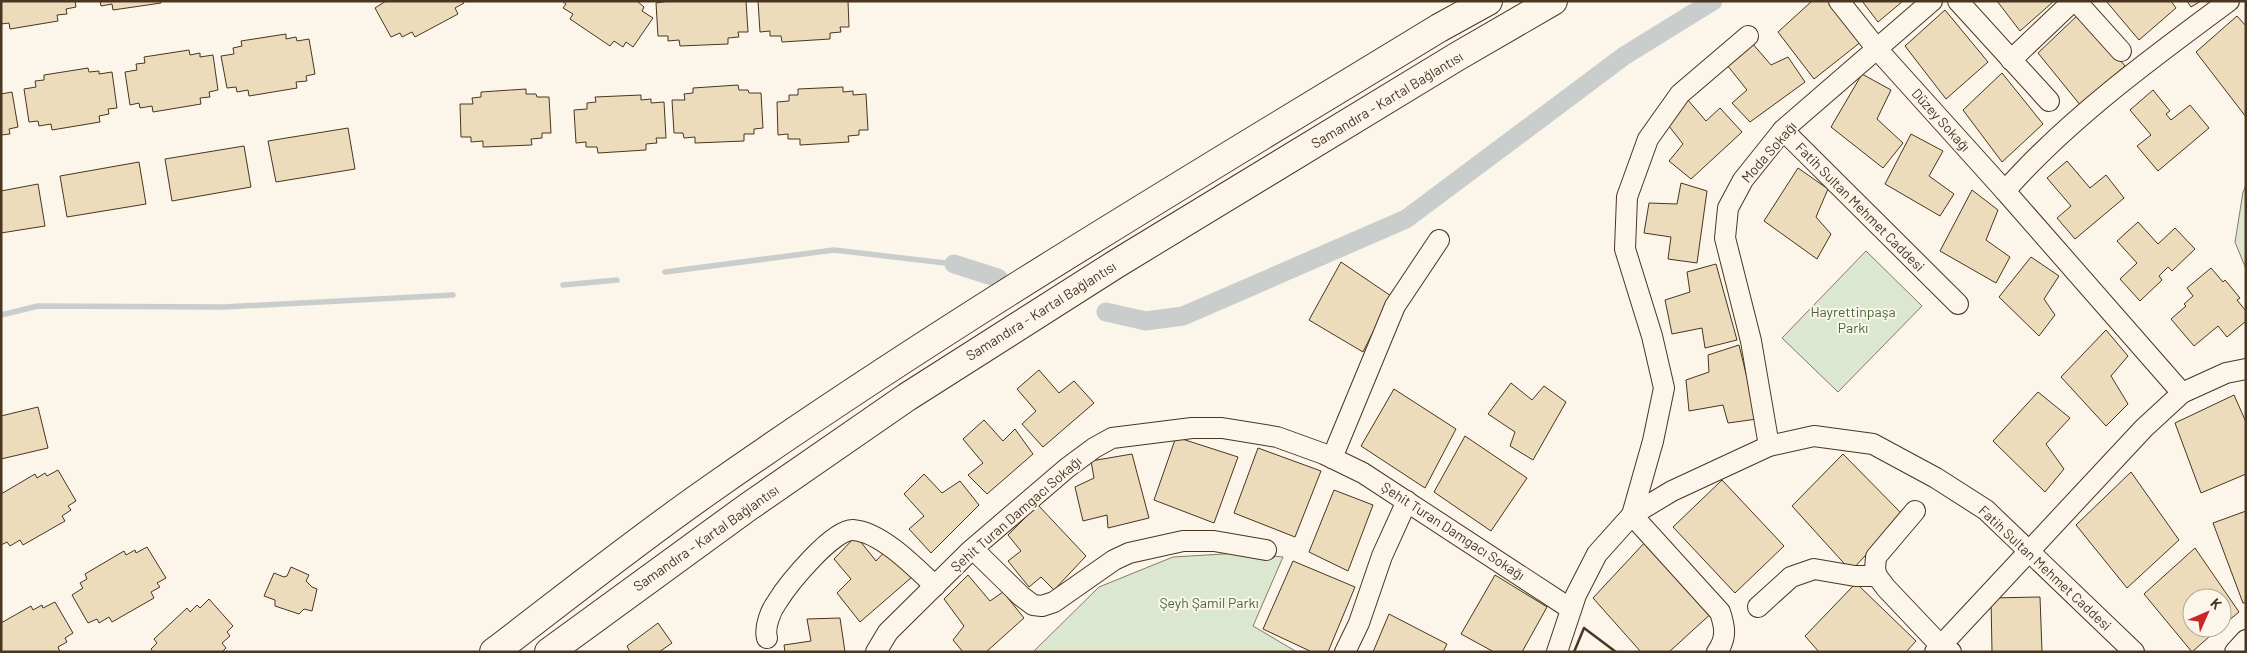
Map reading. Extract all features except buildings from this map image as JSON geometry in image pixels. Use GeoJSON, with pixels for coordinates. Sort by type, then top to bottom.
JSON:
{"type":"FeatureCollection","features":[{"type":"Feature","properties":{"kind":"highway"},"geometry":{"type":"LineString","coordinates":[[494,652],[708,491],[891,368],[1076,250],[1438,28],[1488,1]]}},
{"type":"Feature","properties":{"kind":"highway","name":"Samandıra - Kartal Bağlantısı"},"geometry":{"type":"LineString","coordinates":[[550,652],[748,507],[907,397],[1124,259],[1458,56],[1553,1]]}},
{"type":"Feature","properties":{"kind":"street","name":"Düzey Sokağı"},"geometry":{"type":"LineString","coordinates":[[1839,1],[1877,49],[2005,191],[2182,393]]}},
{"type":"Feature","properties":{"kind":"street","name":"Moda Sokağı"},"geometry":{"type":"LineString","coordinates":[[1769,446],[1751,341],[1725,238],[1728,208],[1743,180],[1783,130],[1932,1]]}},
{"type":"Feature","properties":{"kind":"street"},"geometry":{"type":"LineString","coordinates":[[1958,1],[2049,101]]}},
{"type":"Feature","properties":{"kind":"street"},"geometry":{"type":"LineString","coordinates":[[2011,60],[2075,1],[2121,51]]}},
{"type":"Feature","properties":{"kind":"street"},"geometry":{"type":"LineString","coordinates":[[2005,191],[2064,132],[2169,45],[2229,1]]}},
{"type":"Feature","properties":{"kind":"street"},"geometry":{"type":"LineString","coordinates":[[1717,652],[1721,646],[1725,630],[1720,612],[1632,515],[1653,441],[1664,388],[1652,336],[1625,250],[1627,197],[1648,139],[1680,94],[1748,36]]}},
{"type":"Feature","properties":{"kind":"street","name":"Fatih Sultan Mehmet Caddesi"},"geometry":{"type":"LineString","coordinates":[[1783,130],[1958,304]]}},
{"type":"Feature","properties":{"kind":"street"},"geometry":{"type":"LineString","coordinates":[[1332,458],[1395,306],[1439,240]]}},
{"type":"Feature","properties":{"kind":"street"},"geometry":{"type":"LineString","coordinates":[[1915,511],[1876,557],[1875,569],[1877,576],[1942,650],[2029,552],[2144,428],[2182,393],[2226,373],[2246,368]]}},
{"type":"Feature","properties":{"kind":"street","name":"Şehit Turan Damgacı Sokağı"},"geometry":{"type":"LineString","coordinates":[[876,652],[888,632],[973,548],[1067,468],[1112,438],[1192,428],[1222,428],[1277,437],[1332,458],[1363,473],[1571,609]]}},
{"type":"Feature","properties":{"kind":"street","name":"Fatih Sultan Mehmet Caddesi"},"geometry":{"type":"LineString","coordinates":[[1557,652],[1576,595],[1597,554],[1632,515],[1672,491],[1769,446],[1814,436],[1873,444],[1936,478],[1986,510],[2134,652]]}},
{"type":"Feature","properties":{"kind":"street"},"geometry":{"type":"LineString","coordinates":[[1344,652],[1359,623],[1382,556],[1407,501]]}},
{"type":"Feature","properties":{"kind":"street"},"geometry":{"type":"LineString","coordinates":[[767,638],[767,624],[776,603],[816,554],[840,533],[852,530],[869,534],[907,559],[935,586]]}},
{"type":"Feature","properties":{"kind":"street"},"geometry":{"type":"LineString","coordinates":[[973,548],[1021,596],[1033,605],[1042,606],[1054,602],[1114,560],[1129,553],[1183,541],[1214,541],[1266,550]]}},
{"type":"Feature","properties":{"kind":"street"},"geometry":{"type":"LineString","coordinates":[[1758,607],[1791,577],[1814,568],[1855,576],[1877,576]]}},
{"type":"Feature","properties":{"kind":"street"},"geometry":{"type":"LineString","coordinates":[[2235,652],[2246,640]]}},
{"type":"Feature","properties":{"kind":"green space"},"geometry":{"type":"Polygon","coordinates":[[[2246,185],[2246,269],[2235,242],[2243,192],[2246,185]]]}},
{"type":"Feature","properties":{"kind":"green space","name":"Hayrettinpaşa Parkı"},"geometry":{"type":"Polygon","coordinates":[[[1866,251],[1922,306],[1838,392],[1782,338],[1866,251]]]}},
{"type":"Feature","properties":{"kind":"green space","name":"Şeyh Şamil Parkı"},"geometry":{"type":"Polygon","coordinates":[[[1240,553],[1283,557],[1253,626],[1297,652],[1033,652],[1099,587],[1173,557],[1240,553]]]}},
{"type":"Feature","properties":{"kind":"waterway"},"geometry":{"type":"LineString","coordinates":[[1106,312],[1146,321],[1183,316],[1406,219],[1624,56],[1713,1]]}},
{"type":"Feature","properties":{"kind":"waterway"},"geometry":{"type":"LineString","coordinates":[[665,272],[834,250],[954,264]]}},
{"type":"Feature","properties":{"kind":"waterway"},"geometry":{"type":"LineString","coordinates":[[954,264],[998,278]]}},
{"type":"Feature","properties":{"kind":"waterway"},"geometry":{"type":"LineString","coordinates":[[563,285],[617,280]]}},
{"type":"Feature","properties":{"kind":"waterway"},"geometry":{"type":"LineString","coordinates":[[1,315],[38,306],[223,307],[453,295]]}},
{"type":"Feature","properties":{"kind":"wall"},"geometry":{"type":"LineString","coordinates":[[1574,652],[1584,628],[1616,652]]}}]}
